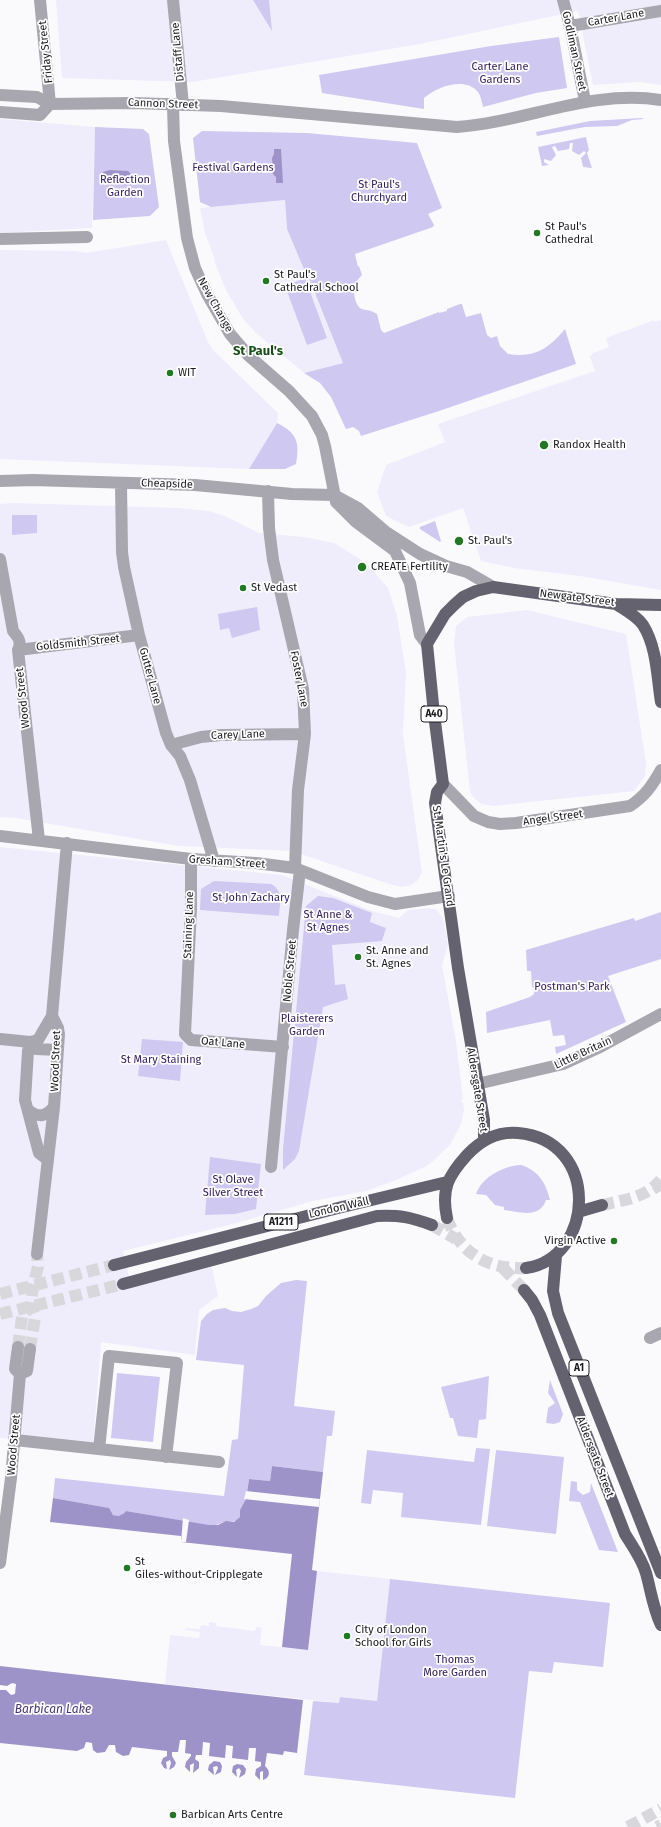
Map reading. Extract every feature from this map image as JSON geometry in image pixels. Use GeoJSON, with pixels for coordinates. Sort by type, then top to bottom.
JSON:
{"type":"FeatureCollection","features":[{"type":"Feature","properties":{"kind":"main road","name":"Newgate Street"},"geometry":{"type":"LineString","coordinates":[[493,587],[616,604],[661,605]]}},
{"type":"Feature","properties":{"kind":"main road"},"geometry":{"type":"LineString","coordinates":[[427,644],[445,614],[463,597],[476,591],[493,587]]}},
{"type":"Feature","properties":{"kind":"main road"},"geometry":{"type":"LineString","coordinates":[[616,604],[632,614],[643,624],[651,644],[659,676],[661,702]]}},
{"type":"Feature","properties":{"kind":"main road","name":"A40"},"geometry":{"type":"LineString","coordinates":[[427,644],[443,784]]}},
{"type":"Feature","properties":{"kind":"main road","name":"St. Martin's Le Grand"},"geometry":{"type":"LineString","coordinates":[[443,784],[437,792],[435,803],[470,1040]]}},
{"type":"Feature","properties":{"kind":"main road","name":"Aldersgate Street"},"geometry":{"type":"LineString","coordinates":[[470,1040],[484,1120],[484,1140]]}},
{"type":"Feature","properties":{"kind":"main road","name":"A1"},"geometry":{"type":"LineString","coordinates":[[448,1218],[444,1202],[447,1182],[462,1161],[484,1140],[501,1134],[515,1133],[528,1134],[549,1142],[567,1157],[574,1169],[578,1192],[578,1212],[576,1224],[556,1256],[538,1266],[526,1268]]}},
{"type":"Feature","properties":{"kind":"main road","name":"London Wall"},"geometry":{"type":"LineString","coordinates":[[114,1265],[447,1182]]}},
{"type":"Feature","properties":{"kind":"main road"},"geometry":{"type":"LineString","coordinates":[[578,1212],[602,1205]]}},
{"type":"Feature","properties":{"kind":"main road","name":"London Wall"},"geometry":{"type":"LineString","coordinates":[[123,1284],[377,1216],[406,1216],[432,1225]]}},
{"type":"Feature","properties":{"kind":"main road","name":"Aldersgate Street"},"geometry":{"type":"LineString","coordinates":[[556,1256],[553,1291],[558,1313],[661,1573]]}},
{"type":"Feature","properties":{"kind":"main road","name":"Aldersgate Street"},"geometry":{"type":"LineString","coordinates":[[524,1290],[538,1311],[625,1534],[641,1560],[648,1579],[653,1606],[661,1625]]}},
{"type":"Feature","properties":{"kind":"street","name":"Friday Street"},"geometry":{"type":"LineString","coordinates":[[40,0],[50,104]]}},
{"type":"Feature","properties":{"kind":"street","name":"Distaff Lane"},"geometry":{"type":"LineString","coordinates":[[173,0],[178,104]]}},
{"type":"Feature","properties":{"kind":"street","name":"Godliman Street"},"geometry":{"type":"LineString","coordinates":[[563,0],[570,26],[584,102]]}},
{"type":"Feature","properties":{"kind":"street","name":"Carter Lane"},"geometry":{"type":"LineString","coordinates":[[570,26],[661,11]]}},
{"type":"Feature","properties":{"kind":"street","name":"Cannon Street"},"geometry":{"type":"LineString","coordinates":[[0,95],[37,97],[50,104],[178,104],[274,110],[457,127],[488,124],[560,106],[584,102]]}},
{"type":"Feature","properties":{"kind":"street"},"geometry":{"type":"LineString","coordinates":[[584,102],[637,99],[661,100]]}},
{"type":"Feature","properties":{"kind":"street"},"geometry":{"type":"LineString","coordinates":[[0,112],[40,115],[50,104]]}},
{"type":"Feature","properties":{"kind":"street","name":"New Change"},"geometry":{"type":"LineString","coordinates":[[178,104],[174,141],[179,188],[187,238],[195,268],[207,294],[230,334],[249,356],[289,391],[312,416],[322,435],[334,495]]}},
{"type":"Feature","properties":{"kind":"street"},"geometry":{"type":"LineString","coordinates":[[0,239],[87,237]]}},
{"type":"Feature","properties":{"kind":"street","name":"Cheapside"},"geometry":{"type":"LineString","coordinates":[[0,481],[195,485],[334,495],[358,508],[386,532],[420,554],[446,566],[467,572],[493,587]]}},
{"type":"Feature","properties":{"kind":"street","name":"Gutter Lane"},"geometry":{"type":"LineString","coordinates":[[121,483],[122,552],[139,635],[166,733],[172,746],[180,756],[190,780],[214,861]]}},
{"type":"Feature","properties":{"kind":"street","name":"Foster Lane"},"geometry":{"type":"LineString","coordinates":[[268,491],[269,528],[273,560],[303,689],[305,734],[298,790],[298,869]]}},
{"type":"Feature","properties":{"kind":"street"},"geometry":{"type":"LineString","coordinates":[[334,495],[340,508],[395,551],[410,583],[420,635],[427,644]]}},
{"type":"Feature","properties":{"kind":"street","name":"Wood Street"},"geometry":{"type":"LineString","coordinates":[[0,559],[14,631],[20,645],[18,650],[39,840]]}},
{"type":"Feature","properties":{"kind":"street","name":"Goldsmith Street"},"geometry":{"type":"LineString","coordinates":[[18,650],[139,635]]}},
{"type":"Feature","properties":{"kind":"street","name":"Carey Lane"},"geometry":{"type":"LineString","coordinates":[[172,746],[201,737],[221,735],[305,734]]}},
{"type":"Feature","properties":{"kind":"street","name":"Angel Street"},"geometry":{"type":"LineString","coordinates":[[443,784],[474,816],[488,822],[516,823],[630,806],[642,798],[651,789],[661,770]]}},
{"type":"Feature","properties":{"kind":"street","name":"Gresham Street"},"geometry":{"type":"LineString","coordinates":[[0,836],[191,859],[256,863],[298,869],[384,903],[406,903],[448,896]]}},
{"type":"Feature","properties":{"kind":"street","name":"Wood Street"},"geometry":{"type":"LineString","coordinates":[[30,1042],[38,1040],[52,1016],[67,843]]}},
{"type":"Feature","properties":{"kind":"street","name":"Staining Lane"},"geometry":{"type":"LineString","coordinates":[[187,990],[191,908],[191,859]]}},
{"type":"Feature","properties":{"kind":"street","name":"Noble Street"},"geometry":{"type":"LineString","coordinates":[[272,1167],[298,869]]}},
{"type":"Feature","properties":{"kind":"street","name":"Oat Lane"},"geometry":{"type":"LineString","coordinates":[[187,990],[185,1034],[191,1040],[283,1047]]}},
{"type":"Feature","properties":{"kind":"street","name":"Little Britain"},"geometry":{"type":"LineString","coordinates":[[477,1084],[563,1064],[600,1047],[661,1014]]}},
{"type":"Feature","properties":{"kind":"street","name":"Wood Street"},"geometry":{"type":"LineString","coordinates":[[37,1254],[54,1107],[58,1050],[58,1028],[52,1016]]}},
{"type":"Feature","properties":{"kind":"street"},"geometry":{"type":"LineString","coordinates":[[0,1040],[30,1042],[36,1049],[58,1050]]}},
{"type":"Feature","properties":{"kind":"street"},"geometry":{"type":"LineString","coordinates":[[30,1042],[25,1094],[39,1153],[48,1160]]}},
{"type":"Feature","properties":{"kind":"street","name":"Wood Street"},"geometry":{"type":"LineString","coordinates":[[28,1110],[35,1115],[40,1116],[45,1115],[54,1107]]}},
{"type":"Feature","properties":{"kind":"street","name":"Wood Street"},"geometry":{"type":"LineString","coordinates":[[18,1347],[15,1370],[20,1374]]}},
{"type":"Feature","properties":{"kind":"street","name":"Wood Street"},"geometry":{"type":"LineString","coordinates":[[20,1374],[27,1371],[30,1349]]}},
{"type":"Feature","properties":{"kind":"street"},"geometry":{"type":"LineString","coordinates":[[99,1449],[109,1356],[177,1363],[166,1457]]}},
{"type":"Feature","properties":{"kind":"street","name":"Wood Street"},"geometry":{"type":"LineString","coordinates":[[0,1563],[15,1440],[20,1374]]}},
{"type":"Feature","properties":{"kind":"street"},"geometry":{"type":"LineString","coordinates":[[15,1440],[219,1462]]}},
{"type":"Feature","properties":{"kind":"shaded area"},"geometry":{"type":"Polygon","coordinates":[[[56,0],[661,0],[661,85],[640,82],[593,85],[578,11],[420,44],[192,82],[62,78],[56,0]]]}},
{"type":"Feature","properties":{"kind":"shaded area"},"geometry":{"type":"Polygon","coordinates":[[[0,119],[95,127],[92,228],[0,233],[0,119]]]}},
{"type":"Feature","properties":{"kind":"shaded area","name":"St Paul's Cathedral School"},"geometry":{"type":"Polygon","coordinates":[[[285,200],[287,229],[303,267],[307,272],[343,363],[304,373],[256,333],[243,319],[226,290],[214,261],[215,260],[205,233],[200,208],[285,200]]]}},
{"type":"Feature","properties":{"kind":"shaded area"},"geometry":{"type":"Polygon","coordinates":[[[166,240],[208,342],[213,350],[278,413],[277,423],[249,469],[0,459],[0,250],[75,251],[86,253],[166,240]]]}},
{"type":"Feature","properties":{"kind":"shaded area"},"geometry":{"type":"Polygon","coordinates":[[[654,320],[655,322],[661,320],[661,590],[580,576],[514,568],[481,561],[463,508],[409,527],[386,516],[377,492],[386,465],[445,442],[438,424],[595,371],[590,357],[593,353],[609,347],[606,338],[654,320]]]}},
{"type":"Feature","properties":{"kind":"shaded area"},"geometry":{"type":"Polygon","coordinates":[[[14,503],[178,508],[209,511],[225,516],[259,533],[304,537],[334,543],[365,562],[388,588],[397,616],[406,673],[403,734],[422,872],[418,880],[411,885],[402,887],[292,851],[179,846],[16,818],[0,817],[0,504],[14,503]]]}},
{"type":"Feature","properties":{"kind":"shaded area"},"geometry":{"type":"Polygon","coordinates":[[[527,610],[626,634],[646,763],[645,776],[634,791],[493,806],[482,804],[474,798],[470,792],[454,643],[456,626],[467,617],[527,610]]]}},
{"type":"Feature","properties":{"kind":"shaded area"},"geometry":{"type":"Polygon","coordinates":[[[0,847],[282,875],[372,911],[399,918],[408,910],[429,908],[437,910],[443,918],[448,945],[442,965],[456,1041],[463,1098],[461,1101],[463,1103],[464,1110],[461,1124],[450,1145],[425,1167],[366,1191],[313,1201],[229,1225],[123,1251],[129,1277],[210,1258],[218,1296],[199,1310],[195,1355],[101,1342],[93,1445],[0,1438],[0,847]]]}},
{"type":"Feature","properties":{"kind":"shaded area","name":"City of London School for Girls"},"geometry":{"type":"Polygon","coordinates":[[[317,1571],[390,1579],[377,1701],[340,1697],[339,1703],[165,1684],[170,1635],[199,1638],[200,1632],[185,1630],[186,1628],[200,1629],[201,1625],[209,1626],[209,1622],[216,1623],[216,1626],[255,1631],[256,1627],[262,1628],[260,1645],[308,1650],[317,1571]]]}},
{"type":"Feature","properties":{"kind":"green space"},"geometry":{"type":"Polygon","coordinates":[[[253,0],[269,0],[272,31],[253,0]]]}},
{"type":"Feature","properties":{"kind":"green space","name":"Carter Lane Gardens"},"geometry":{"type":"Polygon","coordinates":[[[559,37],[567,88],[536,93],[483,107],[478,92],[472,87],[458,84],[451,85],[436,90],[424,98],[424,109],[322,93],[319,75],[491,46],[559,37]]]}},
{"type":"Feature","properties":{"kind":"green space"},"geometry":{"type":"Polygon","coordinates":[[[644,119],[632,120],[617,126],[585,127],[537,136],[536,132],[590,121],[644,119]]]}},
{"type":"Feature","properties":{"kind":"green space","name":"Reflection Garden"},"geometry":{"type":"Polygon","coordinates":[[[95,127],[143,129],[149,134],[159,207],[150,216],[93,220],[95,127]]]}},
{"type":"Feature","properties":{"kind":"green space","name":"St Paul's Churchyard"},"geometry":{"type":"Polygon","coordinates":[[[202,131],[307,133],[417,143],[442,208],[428,214],[434,225],[433,227],[355,254],[358,267],[359,266],[362,275],[353,285],[352,293],[354,293],[357,305],[362,309],[377,314],[381,330],[384,333],[439,312],[447,311],[447,309],[462,304],[466,317],[481,313],[487,335],[491,338],[497,336],[500,346],[508,354],[526,355],[547,347],[565,329],[576,364],[361,436],[359,431],[353,427],[346,429],[331,397],[320,383],[304,373],[343,363],[307,273],[287,229],[285,200],[211,207],[200,202],[193,138],[202,131]]]}},
{"type":"Feature","properties":{"kind":"green space"},"geometry":{"type":"Polygon","coordinates":[[[586,137],[589,150],[587,153],[592,168],[583,167],[581,158],[586,153],[584,151],[579,155],[572,151],[573,143],[570,143],[569,149],[558,151],[555,146],[552,147],[556,155],[551,161],[544,159],[544,162],[549,165],[542,166],[538,147],[586,137]]]}},
{"type":"Feature","properties":{"kind":"green space"},"geometry":{"type":"Polygon","coordinates":[[[305,278],[327,338],[307,345],[285,286],[305,278]]]}},
{"type":"Feature","properties":{"kind":"green space"},"geometry":{"type":"Polygon","coordinates":[[[277,423],[289,431],[296,439],[298,450],[296,464],[285,469],[249,469],[277,423]]]}},
{"type":"Feature","properties":{"kind":"green space"},"geometry":{"type":"Polygon","coordinates":[[[12,515],[37,515],[37,533],[12,535],[12,515]]]}},
{"type":"Feature","properties":{"kind":"green space"},"geometry":{"type":"Polygon","coordinates":[[[435,521],[441,541],[440,542],[420,529],[420,527],[435,521]]]}},
{"type":"Feature","properties":{"kind":"green space"},"geometry":{"type":"Polygon","coordinates":[[[257,607],[260,630],[232,638],[229,628],[220,630],[218,614],[257,607]]]}},
{"type":"Feature","properties":{"kind":"green space","name":"St John Zachary"},"geometry":{"type":"Polygon","coordinates":[[[214,881],[271,884],[280,894],[279,916],[200,910],[201,889],[214,881]]]}},
{"type":"Feature","properties":{"kind":"green space","name":"St Anne & St Agnes"},"geometry":{"type":"Polygon","coordinates":[[[318,896],[333,898],[372,913],[370,922],[386,928],[382,941],[332,945],[335,985],[345,984],[348,999],[323,1007],[299,1151],[295,1159],[283,1170],[283,1149],[306,906],[318,896]]]}},
{"type":"Feature","properties":{"kind":"green space","name":"Postman's Park"},"geometry":{"type":"Polygon","coordinates":[[[661,912],[661,959],[608,976],[626,1022],[556,1054],[555,1047],[566,1045],[564,1035],[553,1036],[550,1020],[487,1033],[486,1012],[530,997],[534,994],[531,971],[527,971],[526,950],[634,918],[635,921],[661,912]]]}},
{"type":"Feature","properties":{"kind":"green space","name":"St Mary Staining"},"geometry":{"type":"Polygon","coordinates":[[[142,1039],[183,1042],[180,1081],[138,1076],[142,1039]]]}},
{"type":"Feature","properties":{"kind":"green space","name":"St Olave Silver Street"},"geometry":{"type":"Polygon","coordinates":[[[210,1157],[261,1164],[256,1209],[235,1214],[205,1215],[210,1157]]]}},
{"type":"Feature","properties":{"kind":"green space"},"geometry":{"type":"Polygon","coordinates":[[[521,1165],[537,1174],[546,1188],[550,1200],[546,1200],[539,1210],[522,1213],[504,1210],[504,1207],[495,1205],[486,1195],[476,1194],[483,1182],[500,1170],[521,1165]]]}},
{"type":"Feature","properties":{"kind":"green space"},"geometry":{"type":"Polygon","coordinates":[[[296,1280],[307,1281],[294,1406],[335,1411],[332,1436],[327,1436],[323,1472],[272,1466],[270,1481],[249,1479],[246,1499],[240,1510],[240,1517],[235,1521],[223,1522],[213,1526],[126,1511],[122,1515],[115,1516],[108,1508],[53,1498],[55,1478],[224,1496],[232,1440],[238,1439],[244,1365],[196,1360],[201,1321],[213,1310],[225,1308],[232,1311],[241,1312],[258,1306],[266,1296],[281,1283],[296,1280]]]}},
{"type":"Feature","properties":{"kind":"green space"},"geometry":{"type":"Polygon","coordinates":[[[117,1373],[160,1377],[153,1442],[111,1438],[117,1373]]]}},
{"type":"Feature","properties":{"kind":"green space"},"geometry":{"type":"Polygon","coordinates":[[[489,1376],[486,1419],[479,1420],[477,1438],[458,1436],[453,1418],[450,1418],[441,1387],[489,1376]]]}},
{"type":"Feature","properties":{"kind":"green space"},"geometry":{"type":"Polygon","coordinates":[[[550,1380],[563,1414],[560,1422],[554,1424],[546,1423],[548,1408],[555,1403],[548,1393],[550,1380]]]}},
{"type":"Feature","properties":{"kind":"green space"},"geometry":{"type":"Polygon","coordinates":[[[476,1448],[490,1449],[481,1525],[401,1517],[403,1493],[373,1490],[371,1504],[361,1503],[367,1450],[474,1462],[476,1448]]]}},
{"type":"Feature","properties":{"kind":"green space"},"geometry":{"type":"Polygon","coordinates":[[[496,1450],[564,1457],[556,1534],[487,1526],[496,1450]]]}},
{"type":"Feature","properties":{"kind":"green space"},"geometry":{"type":"Polygon","coordinates":[[[571,1481],[577,1482],[577,1490],[583,1495],[590,1492],[591,1483],[618,1552],[599,1550],[580,1502],[569,1501],[571,1481]]]}},
{"type":"Feature","properties":{"kind":"green space","name":"Thomas More Garden"},"geometry":{"type":"Polygon","coordinates":[[[390,1579],[610,1603],[603,1667],[554,1662],[552,1673],[529,1671],[515,1798],[304,1775],[313,1701],[339,1703],[340,1697],[377,1701],[390,1579]]]}},
{"type":"Feature","properties":{"kind":"water"},"geometry":{"type":"Polygon","coordinates":[[[274,149],[281,149],[283,183],[276,183],[276,177],[273,174],[272,158],[274,149]]]}},
{"type":"Feature","properties":{"kind":"water"},"geometry":{"type":"Polygon","coordinates":[[[110,170],[128,171],[131,174],[131,178],[128,181],[110,182],[103,180],[103,172],[110,170]]]}},
{"type":"Feature","properties":{"kind":"water"},"geometry":{"type":"Polygon","coordinates":[[[272,1466],[323,1472],[312,1570],[317,1571],[308,1650],[282,1647],[292,1554],[181,1542],[181,1536],[50,1522],[53,1498],[109,1508],[115,1516],[123,1514],[126,1511],[209,1525],[218,1525],[226,1521],[234,1522],[240,1517],[240,1510],[246,1499],[249,1479],[270,1481],[272,1466]]]}},
{"type":"Feature","properties":{"kind":"water","name":"Barbican Lake"},"geometry":{"type":"Polygon","coordinates":[[[0,1666],[303,1700],[297,1753],[284,1751],[283,1755],[267,1753],[265,1766],[269,1774],[267,1778],[263,1780],[263,1771],[260,1772],[260,1780],[255,1775],[256,1769],[261,1766],[261,1762],[255,1761],[256,1748],[249,1748],[248,1760],[232,1758],[233,1746],[226,1745],[225,1758],[209,1756],[210,1743],[203,1742],[202,1755],[196,1755],[195,1759],[199,1762],[199,1768],[193,1773],[194,1763],[190,1765],[190,1772],[185,1767],[186,1762],[191,1756],[191,1754],[185,1753],[186,1740],[180,1740],[178,1752],[172,1752],[172,1756],[176,1763],[174,1767],[169,1770],[171,1763],[170,1760],[166,1762],[167,1769],[164,1768],[161,1763],[163,1758],[167,1756],[167,1751],[132,1747],[129,1755],[123,1756],[116,1752],[115,1745],[109,1745],[105,1752],[97,1753],[93,1750],[92,1743],[86,1742],[84,1748],[77,1751],[0,1743],[0,1690],[6,1690],[11,1695],[15,1694],[16,1684],[12,1683],[7,1686],[0,1685],[0,1666]]]}},
{"type":"Feature","properties":{"kind":"water"},"geometry":{"type":"Polygon","coordinates":[[[214,1761],[220,1762],[222,1766],[221,1772],[215,1775],[218,1768],[217,1766],[213,1767],[214,1775],[208,1770],[209,1765],[214,1761]]]}},
{"type":"Feature","properties":{"kind":"water"},"geometry":{"type":"Polygon","coordinates":[[[237,1764],[243,1765],[246,1769],[245,1774],[239,1778],[241,1771],[239,1768],[236,1770],[237,1777],[232,1772],[233,1766],[237,1764]]]}},
{"type":"Feature","properties":{"kind":"pier"},"geometry":{"type":"Polygon","coordinates":[[[246,1491],[320,1499],[319,1507],[244,1499],[246,1491]]]}},
{"type":"Feature","properties":{"kind":"pier"},"geometry":{"type":"Polygon","coordinates":[[[183,1518],[189,1520],[186,1542],[181,1542],[183,1518]]]}},
{"type":"Feature","properties":{"kind":"tunnel"},"geometry":{"type":"LineString","coordinates":[[602,1205],[641,1195],[661,1180]]}},
{"type":"Feature","properties":{"kind":"tunnel"},"geometry":{"type":"LineString","coordinates":[[657,1185],[661,1191]]}},
{"type":"Feature","properties":{"kind":"tunnel"},"geometry":{"type":"LineString","coordinates":[[447,1218],[460,1241],[468,1250],[478,1257],[488,1263],[500,1266],[526,1268]]}},
{"type":"Feature","properties":{"kind":"tunnel"},"geometry":{"type":"LineString","coordinates":[[432,1225],[456,1239]]}},
{"type":"Feature","properties":{"kind":"tunnel"},"geometry":{"type":"LineString","coordinates":[[30,1349],[35,1317],[31,1306],[33,1285],[38,1267],[37,1254]]}},
{"type":"Feature","properties":{"kind":"tunnel"},"geometry":{"type":"LineString","coordinates":[[0,1294],[114,1265]]}},
{"type":"Feature","properties":{"kind":"tunnel"},"geometry":{"type":"LineString","coordinates":[[503,1268],[524,1290]]}},
{"type":"Feature","properties":{"kind":"tunnel"},"geometry":{"type":"LineString","coordinates":[[0,1314],[123,1284]]}},
{"type":"Feature","properties":{"kind":"tunnel"},"geometry":{"type":"LineString","coordinates":[[18,1347],[22,1317],[31,1306]]}},
{"type":"Feature","properties":{"kind":"tunnel"},"geometry":{"type":"LineString","coordinates":[[628,1827],[661,1809]]}},
{"type":"Feature","properties":{"kind":"tunnel"},"geometry":{"type":"LineString","coordinates":[[657,1827],[661,1825]]}},
{"type":"Feature","properties":{"kind":"place","name":"St Paul's Cathedral"},"geometry":{"type":"Point","coordinates":[537,233]}},
{"type":"Feature","properties":{"kind":"place","name":"St Paul's Cathedral School"},"geometry":{"type":"Point","coordinates":[266,281]}},
{"type":"Feature","properties":{"kind":"place","name":"WIT"},"geometry":{"type":"Point","coordinates":[170,373]}},
{"type":"Feature","properties":{"kind":"place","name":"Randox Health"},"geometry":{"type":"Point","coordinates":[544,445]}},
{"type":"Feature","properties":{"kind":"place","name":"St. Paul's"},"geometry":{"type":"Point","coordinates":[459,541]}},
{"type":"Feature","properties":{"kind":"place","name":"CREATE Fertility"},"geometry":{"type":"Point","coordinates":[362,567]}},
{"type":"Feature","properties":{"kind":"place","name":"St Vedast"},"geometry":{"type":"Point","coordinates":[243,588]}},
{"type":"Feature","properties":{"kind":"place","name":"St. Anne and St. Agnes"},"geometry":{"type":"Point","coordinates":[358,957]}},
{"type":"Feature","properties":{"kind":"place","name":"Virgin Active"},"geometry":{"type":"Point","coordinates":[614,1241]}},
{"type":"Feature","properties":{"kind":"place","name":"St Giles-without-Cripplegate"},"geometry":{"type":"Point","coordinates":[127,1568]}},
{"type":"Feature","properties":{"kind":"place","name":"City of London School for Girls"},"geometry":{"type":"Point","coordinates":[347,1636]}},
{"type":"Feature","properties":{"kind":"place","name":"Barbican Arts Centre"},"geometry":{"type":"Point","coordinates":[173,1815]}},
{"type":"Feature","properties":{"kind":"district","name":"St Paul's"},"geometry":{"type":"Point","coordinates":[258,351]}},
{"type":"Feature","properties":{"kind":"park label","name":"Festival Gardens"},"geometry":{"type":"Point","coordinates":[233,168]}},
{"type":"Feature","properties":{"kind":"park label","name":"Plaisterers Garden"},"geometry":{"type":"Point","coordinates":[307,1025]}}]}
